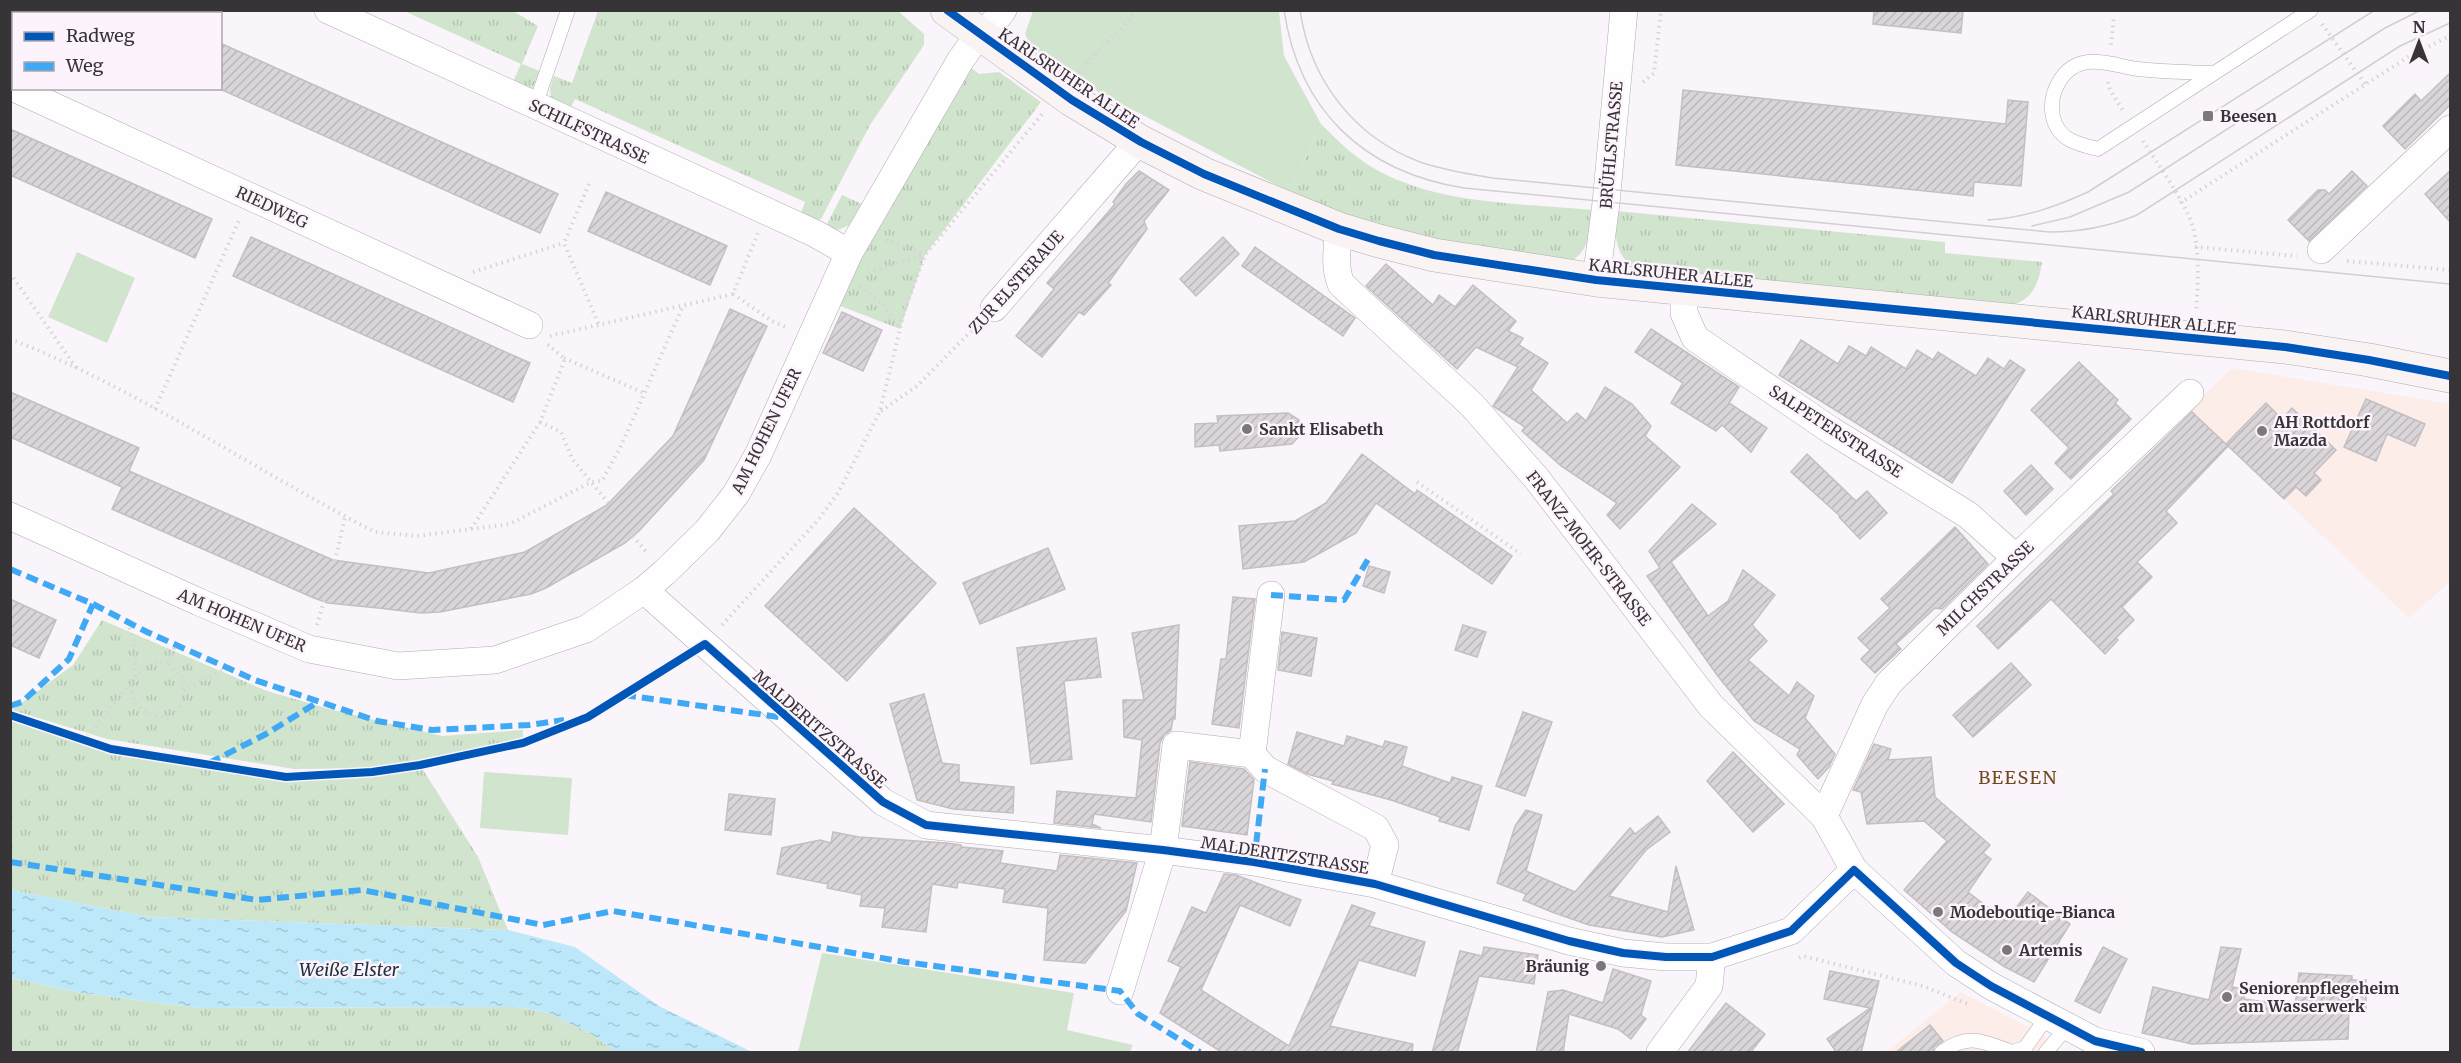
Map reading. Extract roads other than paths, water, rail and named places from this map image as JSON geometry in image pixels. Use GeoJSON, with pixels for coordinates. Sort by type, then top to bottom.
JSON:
{"type":"FeatureCollection","features":[{"type":"Feature","properties":{"kind":"street","name":"SCHILFSTRASSE"},"geometry":{"type":"LineString","coordinates":[[328,10],[816,234],[850,259]]}},
{"type":"Feature","properties":{"kind":"street","name":"KARLSRUHER ALLEE"},"geometry":{"type":"LineString","coordinates":[[947,10],[1072,100],[1139,141],[1204,174],[1339,229],[1434,255],[1596,280],[2285,347],[2451,376]]}},
{"type":"Feature","properties":{"kind":"street","name":"AM HOHEN UFER"},"geometry":{"type":"LineString","coordinates":[[10,516],[309,649],[399,666],[495,660],[586,629],[644,590],[707,531],[736,494],[758,455],[850,259],[960,61],[1003,10]]}},
{"type":"Feature","properties":{"kind":"street","name":"BRÜHLSTRASSE"},"geometry":{"type":"LineString","coordinates":[[1596,280],[1606,203],[1624,10]]}},
{"type":"Feature","properties":{"kind":"street","name":"RIEDWEG"},"geometry":{"type":"LineString","coordinates":[[17,90],[529,325]]}},
{"type":"Feature","properties":{"kind":"street"},"geometry":{"type":"LineString","coordinates":[[2321,250],[2451,129]]}},
{"type":"Feature","properties":{"kind":"street","name":"ZUR ELSTERAUE"},"geometry":{"type":"LineString","coordinates":[[994,308],[1139,141]]}},
{"type":"Feature","properties":{"kind":"street","name":"FRANZ-MOHR-STRASSE"},"geometry":{"type":"LineString","coordinates":[[1339,229],[1336,257],[1341,284],[1472,405],[1537,478],[1711,706],[1824,816],[1854,870],[1956,963],[2057,1022],[2095,1041],[2141,1053]]}},
{"type":"Feature","properties":{"kind":"street","name":"SALPETERSTRASSE"},"geometry":{"type":"LineString","coordinates":[[1684,289],[1684,313],[1695,338],[1832,431],[1968,516],[2016,558]]}},
{"type":"Feature","properties":{"kind":"street","name":"MILCHSTRASSE"},"geometry":{"type":"LineString","coordinates":[[1824,816],[1875,704],[1889,683],[2016,558],[2190,393]]}},
{"type":"Feature","properties":{"kind":"street","name":"MALDERITZSTRASSE"},"geometry":{"type":"LineString","coordinates":[[644,590],[883,802],[926,825],[1254,862],[1375,884],[1569,941],[1605,949],[1666,957],[1712,957],[1791,931],[1854,870]]}},
{"type":"Feature","properties":{"kind":"street"},"geometry":{"type":"LineString","coordinates":[[1120,991],[1163,850],[1176,745],[1252,754],[1271,595]]}},
{"type":"Feature","properties":{"kind":"street","name":"MALDERITZSTRASSE"},"geometry":{"type":"LineString","coordinates":[[1252,754],[1265,769],[1376,828],[1385,845],[1375,884]]}},
{"type":"Feature","properties":{"kind":"street"},"geometry":{"type":"LineString","coordinates":[[1660,1053],[1709,986],[1712,957]]}},
{"type":"Feature","properties":{"kind":"lane"},"geometry":{"type":"LineString","coordinates":[[535,106],[568,10]]}},
{"type":"Feature","properties":{"kind":"lane"},"geometry":{"type":"LineString","coordinates":[[2213,73],[2138,69],[2087,62],[2068,69],[2057,84],[2050,105],[2055,125],[2069,142],[2098,149],[2213,73],[2314,13]]}},
{"type":"Feature","properties":{"kind":"lane"},"geometry":{"type":"LineString","coordinates":[[1942,1053],[1964,1040],[1977,1040],[2013,1053],[2025,1048],[2057,1022]]}},
{"type":"Feature","properties":{"kind":"lane"},"geometry":{"type":"LineString","coordinates":[[2046,1053],[2057,1022]]}},
{"type":"Feature","properties":{"kind":"water","name":"Weiße Elster"},"geometry":{"type":"Polygon","coordinates":[[[11,890],[149,917],[508,930],[575,947],[659,1006],[752,1052],[616,1052],[591,1034],[549,1013],[516,1007],[199,1008],[82,993],[11,978],[11,890]]]}},
{"type":"Feature","properties":{"kind":"tram line"},"geometry":{"type":"LineString","coordinates":[[1284,10],[1292,46],[1304,78],[1321,106],[1342,131],[1367,151],[1396,168],[1428,180],[1464,188],[2450,284]]}},
{"type":"Feature","properties":{"kind":"tram line"},"geometry":{"type":"LineString","coordinates":[[1300,10],[1305,36],[1314,60],[1339,103],[1375,138],[1396,151],[1429,165],[1492,178],[2049,232],[2094,228],[2137,215],[2400,46],[2450,23]]}},
{"type":"Feature","properties":{"kind":"tram line"},"geometry":{"type":"LineString","coordinates":[[1988,220],[2039,211],[2088,192],[2375,10]]}},
{"type":"Feature","properties":{"kind":"tram line"},"geometry":{"type":"LineString","coordinates":[[2032,226],[2070,217],[2129,192],[2385,28],[2421,10]]}},
{"type":"Feature","properties":{"kind":"place","name":"Beesen"},"geometry":{"type":"Point","coordinates":[2208,116]}},
{"type":"Feature","properties":{"kind":"place","name":"Sankt Elisabeth"},"geometry":{"type":"Point","coordinates":[1247,429]}},
{"type":"Feature","properties":{"kind":"place","name":"AH Rottdorf Mazda"},"geometry":{"type":"Point","coordinates":[2262,431]}},
{"type":"Feature","properties":{"kind":"place","name":"Modeboutiqe-Bianca"},"geometry":{"type":"Point","coordinates":[1938,912]}},
{"type":"Feature","properties":{"kind":"place","name":"Artemis"},"geometry":{"type":"Point","coordinates":[2007,950]}},
{"type":"Feature","properties":{"kind":"place","name":"Bräunig"},"geometry":{"type":"Point","coordinates":[1601,966]}},
{"type":"Feature","properties":{"kind":"place","name":"Seniorenpflegeheim am Wasserwerk"},"geometry":{"type":"Point","coordinates":[2227,997]}},
{"type":"Feature","properties":{"kind":"district","name":"BEESEN"},"geometry":{"type":"Point","coordinates":[2018,778]}}]}
